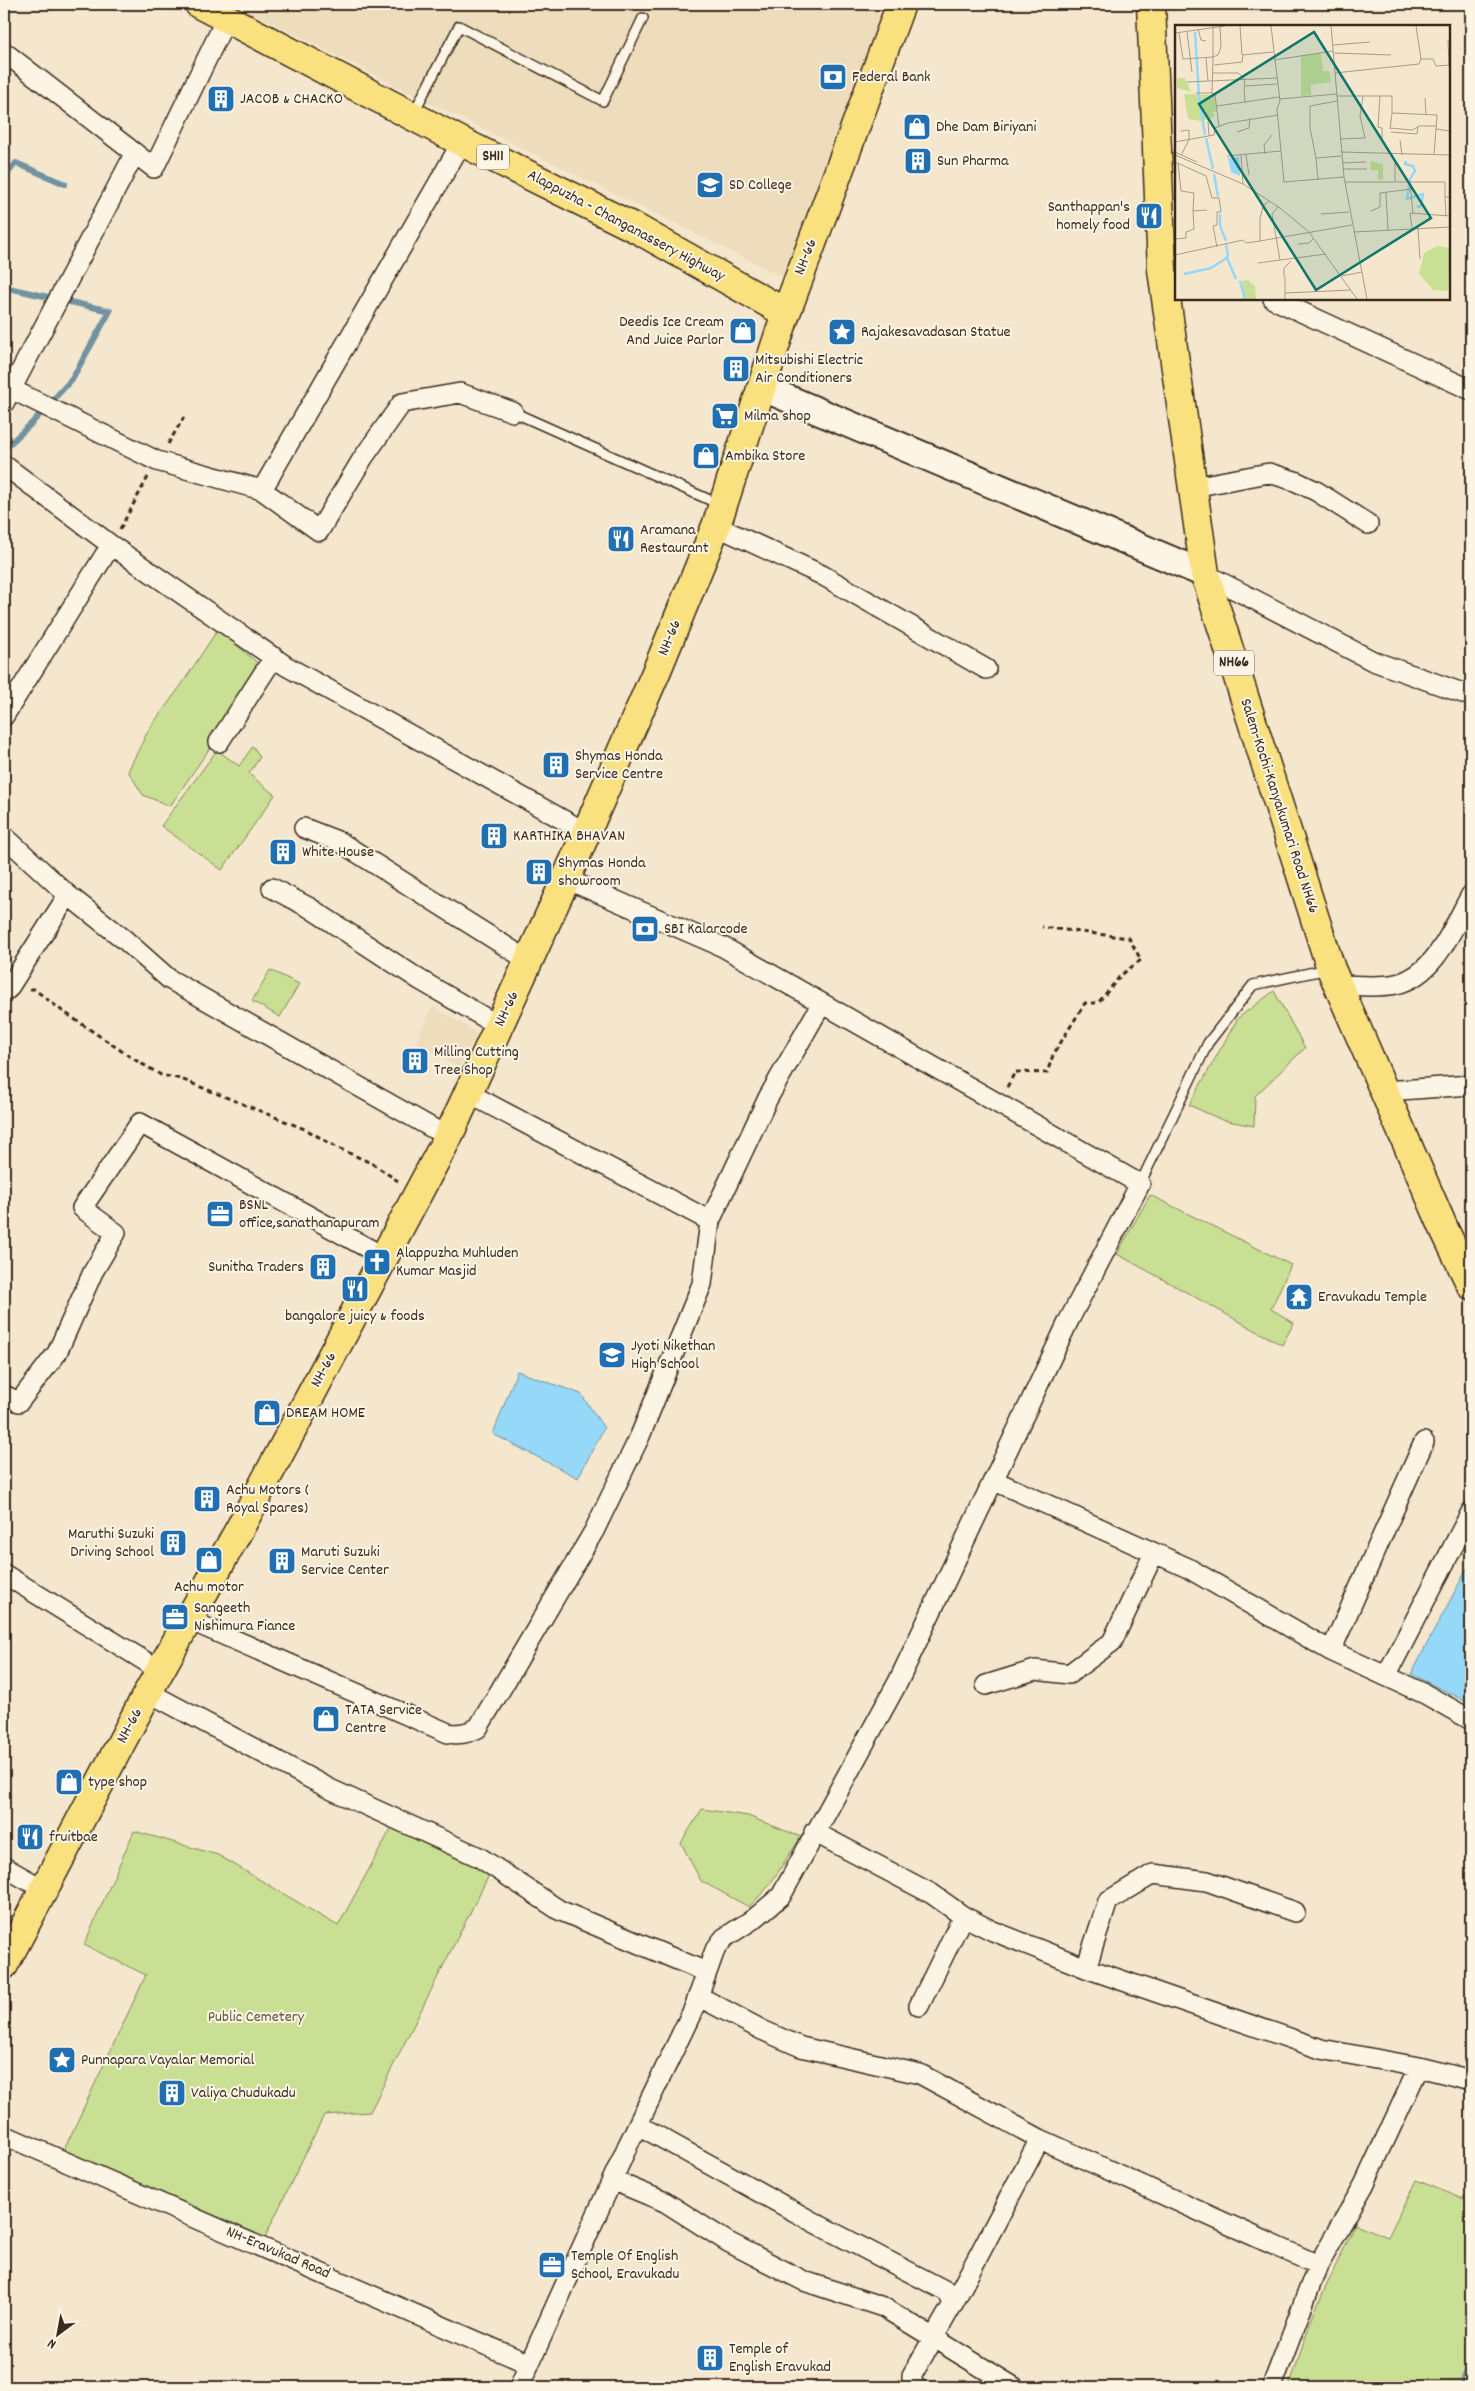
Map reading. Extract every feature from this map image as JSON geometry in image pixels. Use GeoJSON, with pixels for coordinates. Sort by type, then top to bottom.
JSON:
{"type":"FeatureCollection","features":[{"type":"Feature","properties":{"kind":"main road","name":"Alappuzha - Changanassery Highway"},"geometry":{"type":"LineString","coordinates":[[199,4],[462,142],[639,230],[786,313]]}},
{"type":"Feature","properties":{"kind":"main road","name":"NH-66"},"geometry":{"type":"LineString","coordinates":[[4,1965],[154,1682],[448,1137],[529,961],[587,833],[719,516],[763,388],[786,313],[901,4]]}},
{"type":"Feature","properties":{"kind":"main road","name":"Salem-Kochi-Kanyakumari Road NH66"},"geometry":{"type":"LineString","coordinates":[[1150,4],[1169,271],[1193,487],[1205,574],[1334,977],[1471,1285]]}},
{"type":"Feature","properties":{"kind":"street"},"geometry":{"type":"LineString","coordinates":[[4,52],[154,168],[226,19]]}},
{"type":"Feature","properties":{"kind":"street"},"geometry":{"type":"LineString","coordinates":[[262,490],[462,142]]}},
{"type":"Feature","properties":{"kind":"street"},"geometry":{"type":"LineString","coordinates":[[135,154],[7,396],[157,461],[262,490],[320,531],[363,458],[402,403],[460,393],[513,412]]}},
{"type":"Feature","properties":{"kind":"street"},"geometry":{"type":"LineString","coordinates":[[1274,300],[1471,390]]}},
{"type":"Feature","properties":{"kind":"street"},"geometry":{"type":"LineString","coordinates":[[763,388],[1205,574],[1373,661],[1471,696]]}},
{"type":"Feature","properties":{"kind":"street"},"geometry":{"type":"LineString","coordinates":[[4,465],[111,545],[274,657],[587,833]]}},
{"type":"Feature","properties":{"kind":"street"},"geometry":{"type":"LineString","coordinates":[[1193,487],[1269,473],[1295,481],[1316,491],[1368,524]]}},
{"type":"Feature","properties":{"kind":"street"},"geometry":{"type":"LineString","coordinates":[[719,516],[986,669]]}},
{"type":"Feature","properties":{"kind":"street"},"geometry":{"type":"LineString","coordinates":[[4,716],[111,545]]}},
{"type":"Feature","properties":{"kind":"street"},"geometry":{"type":"LineString","coordinates":[[218,742],[274,657]]}},
{"type":"Feature","properties":{"kind":"street"},"geometry":{"type":"LineString","coordinates":[[304,828],[340,842],[529,961]]}},
{"type":"Feature","properties":{"kind":"street"},"geometry":{"type":"LineString","coordinates":[[4,836],[68,895],[125,940],[169,979],[448,1137]]}},
{"type":"Feature","properties":{"kind":"street"},"geometry":{"type":"LineString","coordinates":[[519,2387],[612,2180],[694,2008],[715,1950],[724,1938],[755,1918],[781,1896],[814,1832],[898,1682],[995,1481],[1069,1320],[1140,1184],[724,947],[566,880]]}},
{"type":"Feature","properties":{"kind":"street"},"geometry":{"type":"LineString","coordinates":[[272,888],[310,908],[420,980],[499,1026]]}},
{"type":"Feature","properties":{"kind":"street"},"geometry":{"type":"LineString","coordinates":[[8,988],[68,895]]}},
{"type":"Feature","properties":{"kind":"street"},"geometry":{"type":"LineString","coordinates":[[1334,977],[1396,985],[1417,976],[1436,958],[1471,895]]}},
{"type":"Feature","properties":{"kind":"street"},"geometry":{"type":"LineString","coordinates":[[189,1620],[448,1732],[457,1735],[478,1728],[594,1530],[640,1436],[702,1284],[710,1221],[768,1098],[822,1003]]}},
{"type":"Feature","properties":{"kind":"street"},"geometry":{"type":"LineString","coordinates":[[1386,1091],[1471,1085]]}},
{"type":"Feature","properties":{"kind":"street"},"geometry":{"type":"LineString","coordinates":[[468,1093],[710,1221]]}},
{"type":"Feature","properties":{"kind":"street"},"geometry":{"type":"LineString","coordinates":[[4,1395],[19,1402],[57,1353],[93,1272],[116,1233],[82,1208],[140,1122],[384,1257]]}},
{"type":"Feature","properties":{"kind":"street"},"geometry":{"type":"LineString","coordinates":[[1332,1651],[1424,1442]]}},
{"type":"Feature","properties":{"kind":"street"},"geometry":{"type":"LineString","coordinates":[[995,1481],[1188,1568],[1332,1651],[1425,1694],[1471,1720]]}},
{"type":"Feature","properties":{"kind":"street"},"geometry":{"type":"LineString","coordinates":[[1386,1676],[1471,1512]]}},
{"type":"Feature","properties":{"kind":"street"},"geometry":{"type":"LineString","coordinates":[[986,1685],[1034,1670],[1069,1674],[1112,1642],[1154,1553]]}},
{"type":"Feature","properties":{"kind":"street"},"geometry":{"type":"LineString","coordinates":[[4,1574],[154,1682],[330,1789],[479,1858],[559,1910],[706,1972]]}},
{"type":"Feature","properties":{"kind":"street"},"geometry":{"type":"LineString","coordinates":[[814,1832],[932,1894],[963,1916],[993,1931],[1086,1968],[1321,2049],[1419,2067],[1471,2080]]}},
{"type":"Feature","properties":{"kind":"street"},"geometry":{"type":"LineString","coordinates":[[4,1867],[43,1889]]}},
{"type":"Feature","properties":{"kind":"street"},"geometry":{"type":"LineString","coordinates":[[1086,1968],[1108,1901],[1154,1874],[1207,1881],[1295,1912]]}},
{"type":"Feature","properties":{"kind":"street"},"geometry":{"type":"LineString","coordinates":[[919,2006],[963,1916]]}},
{"type":"Feature","properties":{"kind":"street"},"geometry":{"type":"LineString","coordinates":[[698,1996],[762,2030],[801,2047],[920,2074],[1040,2139],[1318,2265]]}},
{"type":"Feature","properties":{"kind":"street"},"geometry":{"type":"LineString","coordinates":[[1274,2387],[1274,2381],[1318,2265],[1364,2184],[1419,2067]]}},
{"type":"Feature","properties":{"kind":"street"},"geometry":{"type":"LineString","coordinates":[[638,2125],[814,2223],[948,2292],[953,2304]]}},
{"type":"Feature","properties":{"kind":"street","name":"NH-Eravukad Road"},"geometry":{"type":"LineString","coordinates":[[4,2135],[529,2364]]}},
{"type":"Feature","properties":{"kind":"street"},"geometry":{"type":"LineString","coordinates":[[916,2387],[912,2384],[912,2375],[953,2304],[1040,2139]]}},
{"type":"Feature","properties":{"kind":"street"},"geometry":{"type":"LineString","coordinates":[[612,2180],[665,2202],[728,2242],[804,2281],[883,2307],[1014,2387]]}},
{"type":"Feature","properties":{"kind":"lane"},"geometry":{"type":"LineString","coordinates":[[412,116],[459,26],[603,100],[643,18]]}},
{"type":"Feature","properties":{"kind":"lane"},"geometry":{"type":"LineString","coordinates":[[513,412],[719,516]]}},
{"type":"Feature","properties":{"kind":"lane"},"geometry":{"type":"LineString","coordinates":[[1140,1184],[1208,1043],[1253,985],[1334,977]]}},
{"type":"Feature","properties":{"kind":"path"},"geometry":{"type":"LineString","coordinates":[[111,545],[157,461],[184,417]]}},
{"type":"Feature","properties":{"kind":"path"},"geometry":{"type":"LineString","coordinates":[[998,1103],[1015,1072],[1047,1073],[1052,1055],[1085,1003],[1098,1003],[1121,975],[1141,960],[1129,938],[1042,927]]}},
{"type":"Feature","properties":{"kind":"path"},"geometry":{"type":"LineString","coordinates":[[8,988],[34,989],[97,1035],[161,1075],[181,1079],[308,1130],[336,1147],[371,1163],[418,1193]]}},
{"type":"Feature","properties":{"kind":"shaded area","name":"SD College"},"geometry":{"type":"Polygon","coordinates":[[[236,4],[886,4],[789,280],[404,90],[236,4]]]}},
{"type":"Feature","properties":{"kind":"shaded area"},"geometry":{"type":"Polygon","coordinates":[[[433,1006],[477,1033],[459,1068],[416,1041],[433,1006]]]}},
{"type":"Feature","properties":{"kind":"green space"},"geometry":{"type":"Polygon","coordinates":[[[218,629],[261,666],[236,710],[170,806],[143,795],[128,771],[149,729],[180,687],[218,629]]]}},
{"type":"Feature","properties":{"kind":"green space"},"geometry":{"type":"Polygon","coordinates":[[[253,746],[260,757],[249,774],[275,795],[222,870],[161,826],[217,750],[239,766],[253,746]]]}},
{"type":"Feature","properties":{"kind":"green space"},"geometry":{"type":"Polygon","coordinates":[[[270,970],[299,984],[280,1017],[252,1001],[270,970]]]}},
{"type":"Feature","properties":{"kind":"green space"},"geometry":{"type":"Polygon","coordinates":[[[1274,991],[1305,1048],[1255,1096],[1254,1126],[1222,1120],[1189,1105],[1238,1018],[1274,991]]]}},
{"type":"Feature","properties":{"kind":"green space"},"geometry":{"type":"Polygon","coordinates":[[[1150,1195],[1291,1265],[1271,1309],[1294,1323],[1282,1345],[1117,1254],[1150,1195]]]}},
{"type":"Feature","properties":{"kind":"green space"},"geometry":{"type":"Polygon","coordinates":[[[702,1809],[748,1816],[801,1837],[768,1887],[749,1907],[701,1881],[681,1843],[702,1809]]]}},
{"type":"Feature","properties":{"kind":"green space","name":"Public Cemetery"},"geometry":{"type":"Polygon","coordinates":[[[393,1825],[490,1873],[370,2112],[324,2115],[263,2241],[62,2154],[146,1975],[84,1945],[134,1831],[218,1855],[338,1926],[393,1825]]]}},
{"type":"Feature","properties":{"kind":"green space"},"geometry":{"type":"Polygon","coordinates":[[[1416,2180],[1471,2202],[1471,2387],[1289,2387],[1313,2315],[1355,2224],[1388,2237],[1416,2180]]]}},
{"type":"Feature","properties":{"kind":"water"},"geometry":{"type":"Polygon","coordinates":[[[517,1371],[581,1394],[604,1428],[578,1478],[493,1434],[517,1371]]]}},
{"type":"Feature","properties":{"kind":"water"},"geometry":{"type":"Polygon","coordinates":[[[1471,1561],[1471,1704],[1411,1674],[1471,1561]]]}},
{"type":"Feature","properties":{"kind":"waterway"},"geometry":{"type":"LineString","coordinates":[[4,178],[16,163],[65,184]]}},
{"type":"Feature","properties":{"kind":"waterway"},"geometry":{"type":"LineString","coordinates":[[4,287],[110,311],[72,379],[31,424],[4,449]]}},
{"type":"Feature","properties":{"kind":"waterway"},"geometry":{"type":"LineString","coordinates":[[1461,2387],[1471,2360]]}},
{"type":"Feature","properties":{"kind":"place","name":"Federal Bank"},"geometry":{"type":"Point","coordinates":[833,77]}},
{"type":"Feature","properties":{"kind":"place","name":"JACOB & CHACKO"},"geometry":{"type":"Point","coordinates":[221,99]}},
{"type":"Feature","properties":{"kind":"place","name":"Dhe Dam Biriyani"},"geometry":{"type":"Point","coordinates":[917,127]}},
{"type":"Feature","properties":{"kind":"place","name":"Sun Pharma"},"geometry":{"type":"Point","coordinates":[918,161]}},
{"type":"Feature","properties":{"kind":"place","name":"SD College"},"geometry":{"type":"Point","coordinates":[710,185]}},
{"type":"Feature","properties":{"kind":"place","name":"Santhappan's homely food"},"geometry":{"type":"Point","coordinates":[1149,216]}},
{"type":"Feature","properties":{"kind":"place","name":"Deedis Ice Cream And Juice Parlor"},"geometry":{"type":"Point","coordinates":[743,331]}},
{"type":"Feature","properties":{"kind":"place","name":"Rajakesavadasan Statue"},"geometry":{"type":"Point","coordinates":[842,332]}},
{"type":"Feature","properties":{"kind":"place","name":"Mitsubishi Electric Air Conditioners"},"geometry":{"type":"Point","coordinates":[736,369]}},
{"type":"Feature","properties":{"kind":"place","name":"Milma shop"},"geometry":{"type":"Point","coordinates":[725,416]}},
{"type":"Feature","properties":{"kind":"place","name":"Ambika Store"},"geometry":{"type":"Point","coordinates":[706,456]}},
{"type":"Feature","properties":{"kind":"place","name":"Aramana Restaurant"},"geometry":{"type":"Point","coordinates":[621,539]}},
{"type":"Feature","properties":{"kind":"place","name":"Shymas Honda Service Centre"},"geometry":{"type":"Point","coordinates":[556,765]}},
{"type":"Feature","properties":{"kind":"place","name":"KARTHIKA BHAVAN"},"geometry":{"type":"Point","coordinates":[494,836]}},
{"type":"Feature","properties":{"kind":"place","name":"White House"},"geometry":{"type":"Point","coordinates":[283,852]}},
{"type":"Feature","properties":{"kind":"place","name":"Shymas Honda showroom"},"geometry":{"type":"Point","coordinates":[539,872]}},
{"type":"Feature","properties":{"kind":"place","name":"SBI Kalarcode"},"geometry":{"type":"Point","coordinates":[645,929]}},
{"type":"Feature","properties":{"kind":"place","name":"Milling Cutting Tree Shop"},"geometry":{"type":"Point","coordinates":[415,1061]}},
{"type":"Feature","properties":{"kind":"place","name":"BSNL office,sanathanapuram"},"geometry":{"type":"Point","coordinates":[220,1214]}},
{"type":"Feature","properties":{"kind":"place","name":"Alappuzha Muhluden Kumar Masjid"},"geometry":{"type":"Point","coordinates":[377,1262]}},
{"type":"Feature","properties":{"kind":"place","name":"Sunitha Traders"},"geometry":{"type":"Point","coordinates":[323,1267]}},
{"type":"Feature","properties":{"kind":"place","name":"bangalore juicy & foods"},"geometry":{"type":"Point","coordinates":[355,1289]}},
{"type":"Feature","properties":{"kind":"place","name":"Eravukadu Temple"},"geometry":{"type":"Point","coordinates":[1299,1297]}},
{"type":"Feature","properties":{"kind":"place","name":"Jyoti Nikethan High School"},"geometry":{"type":"Point","coordinates":[612,1355]}},
{"type":"Feature","properties":{"kind":"place","name":"DREAM HOME"},"geometry":{"type":"Point","coordinates":[267,1413]}},
{"type":"Feature","properties":{"kind":"place","name":"Achu Motors ( Royal Spares)"},"geometry":{"type":"Point","coordinates":[207,1499]}},
{"type":"Feature","properties":{"kind":"place","name":"Maruthi Suzuki Driving School"},"geometry":{"type":"Point","coordinates":[173,1543]}},
{"type":"Feature","properties":{"kind":"place","name":"Achu motor"},"geometry":{"type":"Point","coordinates":[209,1560]}},
{"type":"Feature","properties":{"kind":"place","name":"Maruti Suzuki Service Center"},"geometry":{"type":"Point","coordinates":[282,1561]}},
{"type":"Feature","properties":{"kind":"place","name":"Sangeeth Nishimura Fiance"},"geometry":{"type":"Point","coordinates":[175,1617]}},
{"type":"Feature","properties":{"kind":"place","name":"TATA Service Centre"},"geometry":{"type":"Point","coordinates":[326,1719]}},
{"type":"Feature","properties":{"kind":"place","name":"type shop"},"geometry":{"type":"Point","coordinates":[69,1782]}},
{"type":"Feature","properties":{"kind":"place","name":"fruitbae"},"geometry":{"type":"Point","coordinates":[30,1837]}},
{"type":"Feature","properties":{"kind":"place","name":"Punnapara Vayalar Memorial"},"geometry":{"type":"Point","coordinates":[62,2060]}},
{"type":"Feature","properties":{"kind":"place","name":"Valiya Chudukadu"},"geometry":{"type":"Point","coordinates":[172,2093]}},
{"type":"Feature","properties":{"kind":"place","name":"Temple Of English School, Eravukadu"},"geometry":{"type":"Point","coordinates":[552,2265]}},
{"type":"Feature","properties":{"kind":"place","name":"Temple of English Eravukad"},"geometry":{"type":"Point","coordinates":[710,2358]}}]}
